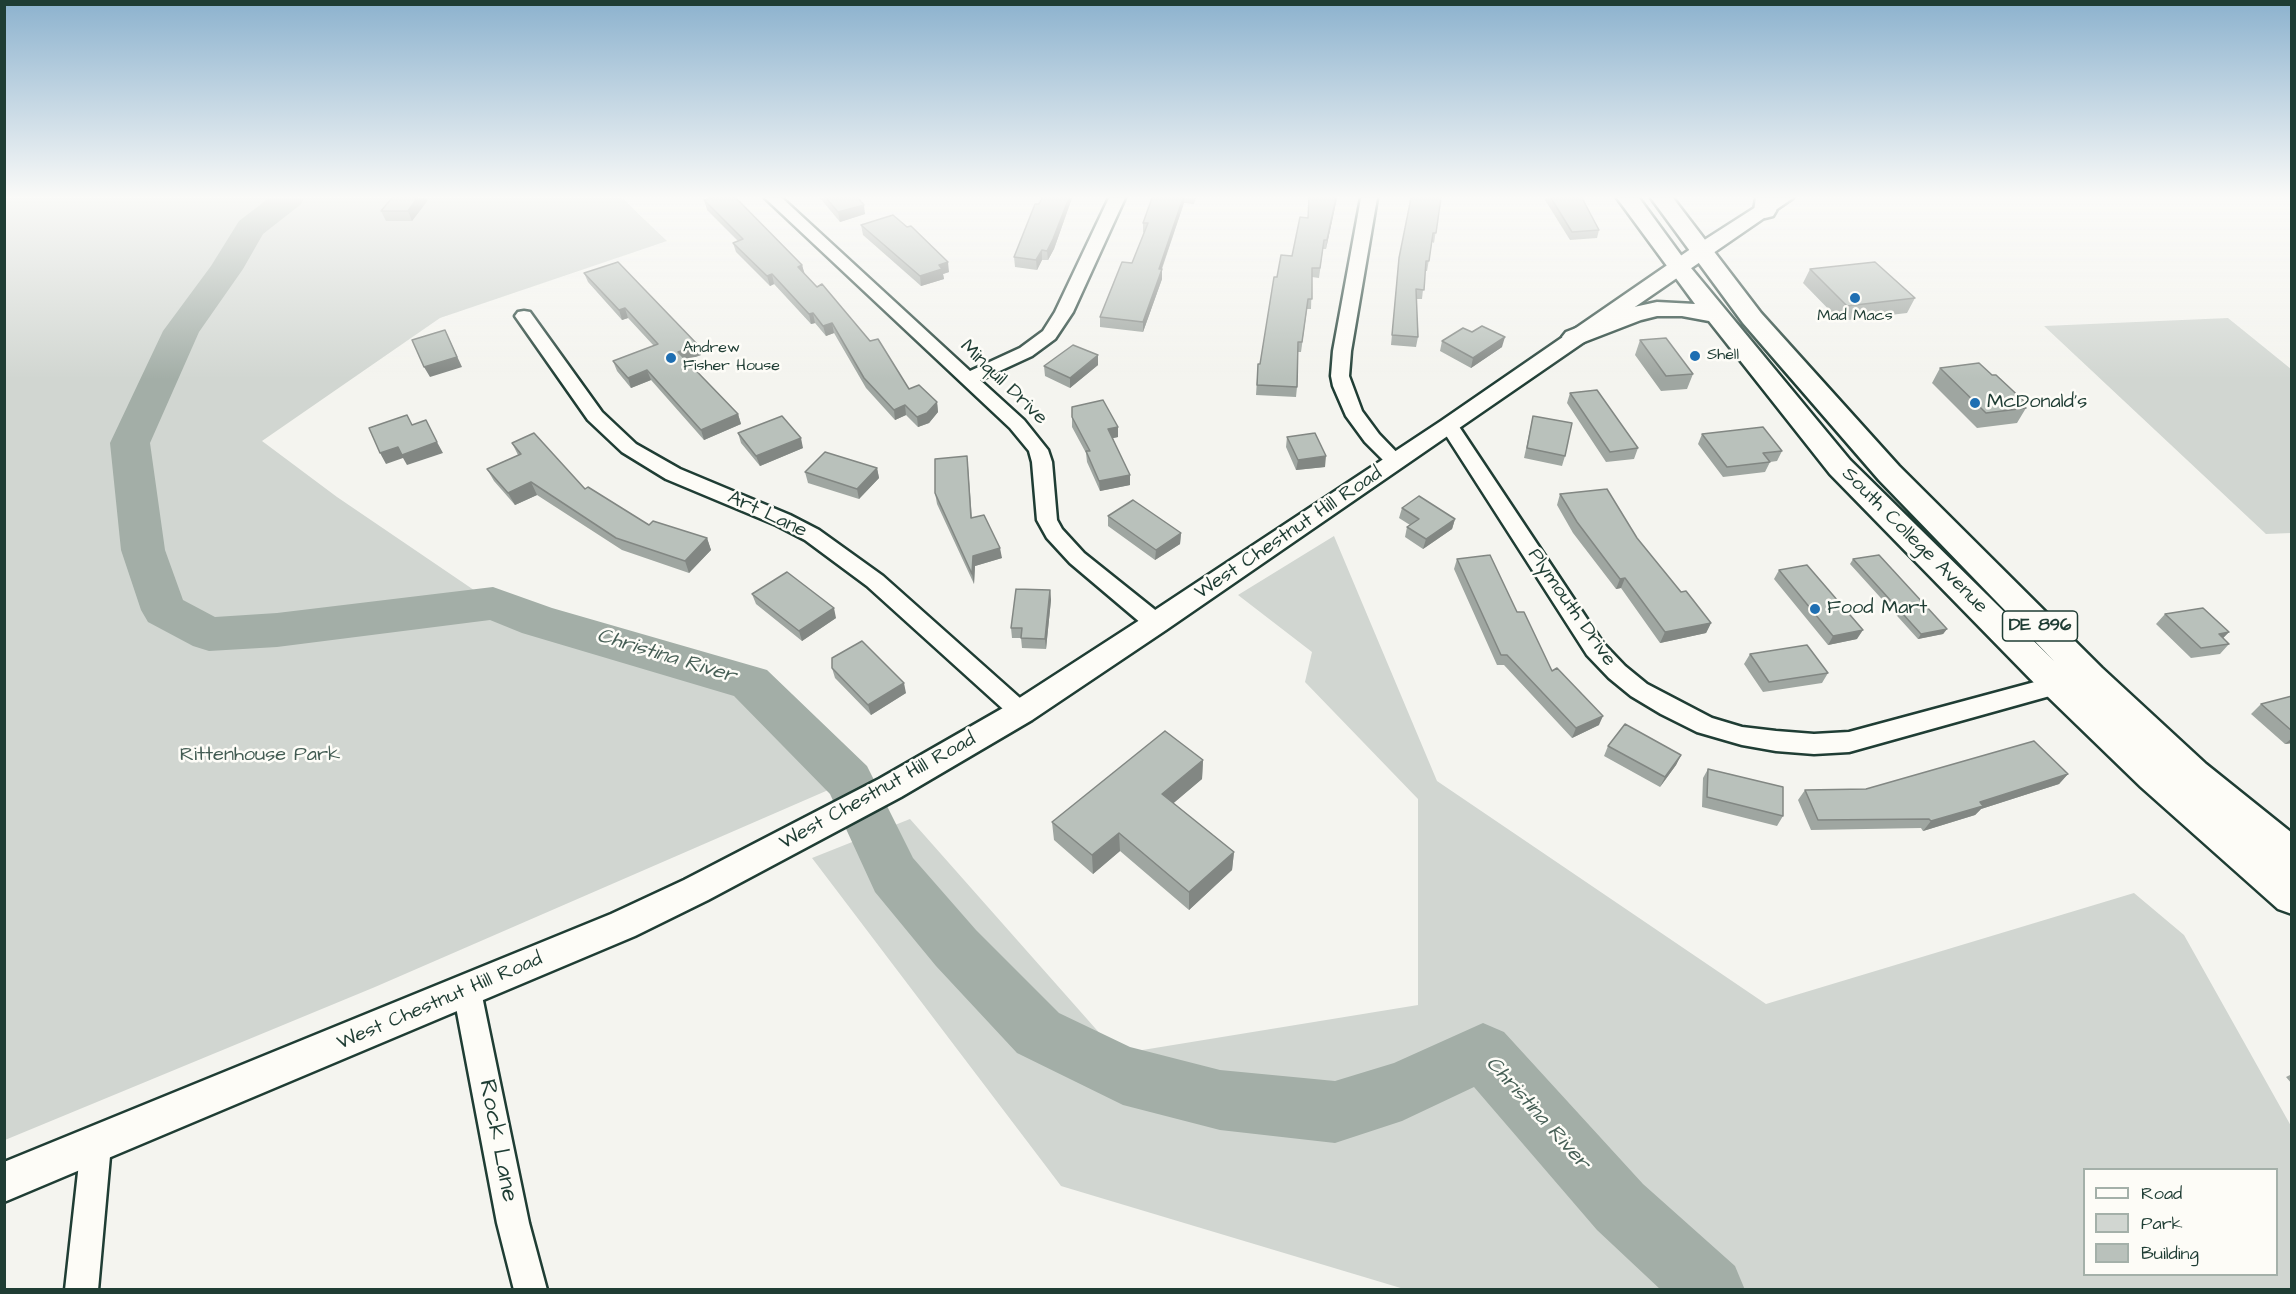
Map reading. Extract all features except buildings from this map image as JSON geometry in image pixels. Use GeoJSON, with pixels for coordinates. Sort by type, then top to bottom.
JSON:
{"type":"FeatureCollection","features":[{"type":"Feature","properties":{"kind":"main road","name":"South College Avenue"},"geometry":{"type":"LineString","coordinates":[[1690,258],[1716,315],[1840,467],[2056,685],[2154,777],[2292,897]]}},
{"type":"Feature","properties":{"kind":"main road","name":"South College Avenue"},"geometry":{"type":"LineString","coordinates":[[1690,258],[1752,318],[1889,473],[2090,677],[2193,774],[2292,856]]}},
{"type":"Feature","properties":{"kind":"main road"},"geometry":{"type":"LineString","coordinates":[[1575,337],[1634,314],[1657,309],[1682,309],[1716,315]]}},
{"type":"Feature","properties":{"kind":"street","name":"Minquil Drive"},"geometry":{"type":"LineString","coordinates":[[837,258],[1017,424],[1038,450],[1045,478],[1047,520],[1054,533],[1077,558],[1156,623]]}},
{"type":"Feature","properties":{"kind":"street"},"geometry":{"type":"LineString","coordinates":[[966,379],[1026,352],[1048,335],[1064,312],[1089,258]]}},
{"type":"Feature","properties":{"kind":"street"},"geometry":{"type":"LineString","coordinates":[[1358,258],[1341,351],[1342,387],[1353,412],[1372,438],[1396,462]]}},
{"type":"Feature","properties":{"kind":"street","name":"West Chestnut Hill Road"},"geometry":{"type":"LineString","coordinates":[[4,1182],[623,926],[696,891],[890,788],[1021,712],[1156,623],[1449,426],[1689,258]]}},
{"type":"Feature","properties":{"kind":"street","name":"Art Lane"},"geometry":{"type":"LineString","coordinates":[[524,316],[595,416],[629,448],[673,474],[783,520],[812,535],[875,581],[1021,712]]}},
{"type":"Feature","properties":{"kind":"street","name":"Plymouth Drive"},"geometry":{"type":"LineString","coordinates":[[1449,426],[1595,649],[1617,672],[1640,690],[1669,708],[1705,725],[1742,736],[1776,741],[1814,744],[1849,742],[2056,685]]}},
{"type":"Feature","properties":{"kind":"street","name":"Rock Lane"},"geometry":{"type":"LineString","coordinates":[[467,991],[513,1223],[531,1290]]}},
{"type":"Feature","properties":{"kind":"street"},"geometry":{"type":"LineString","coordinates":[[81,1290],[96,1145]]}},
{"type":"Feature","properties":{"kind":"green space","name":"Rittenhouse Park"},"geometry":{"type":"Polygon","coordinates":[[[5,258],[616,258],[440,318],[262,441],[337,497],[493,603],[538,621],[750,683],[849,781],[375,987],[5,1140],[5,258]]]}},
{"type":"Feature","properties":{"kind":"green space"},"geometry":{"type":"Polygon","coordinates":[[[2228,318],[2291,369],[2291,533],[2266,534],[2044,326],[2228,318]]]}},
{"type":"Feature","properties":{"kind":"green space"},"geometry":{"type":"Polygon","coordinates":[[[1334,536],[1437,781],[1766,1004],[2134,893],[2184,935],[2291,1126],[2291,1289],[1404,1289],[1061,1186],[812,858],[910,819],[1118,1054],[1418,1005],[1418,799],[1305,682],[1312,652],[1238,595],[1334,536]]]}},
{"type":"Feature","properties":{"kind":"waterway","name":"Christina River"},"geometry":{"type":"LineString","coordinates":[[232,258],[181,331],[130,443],[143,550],[164,610],[209,634],[277,630],[493,603],[538,621],[750,683],[849,781],[894,875],[956,948],[1038,1033],[1123,1075],[1220,1100],[1335,1112],[1402,1091],[1483,1052],[1620,1207],[1711,1290]]}},
{"type":"Feature","properties":{"kind":"place","name":"Mad Macs"},"geometry":{"type":"Point","coordinates":[1855,298]}},
{"type":"Feature","properties":{"kind":"place","name":"Shell"},"geometry":{"type":"Point","coordinates":[1695,356]}},
{"type":"Feature","properties":{"kind":"place","name":"Andrew Fisher House"},"geometry":{"type":"Point","coordinates":[671,358]}},
{"type":"Feature","properties":{"kind":"place","name":"McDonald's"},"geometry":{"type":"Point","coordinates":[1975,403]}},
{"type":"Feature","properties":{"kind":"place","name":"Food Mart"},"geometry":{"type":"Point","coordinates":[1815,609]}}]}
